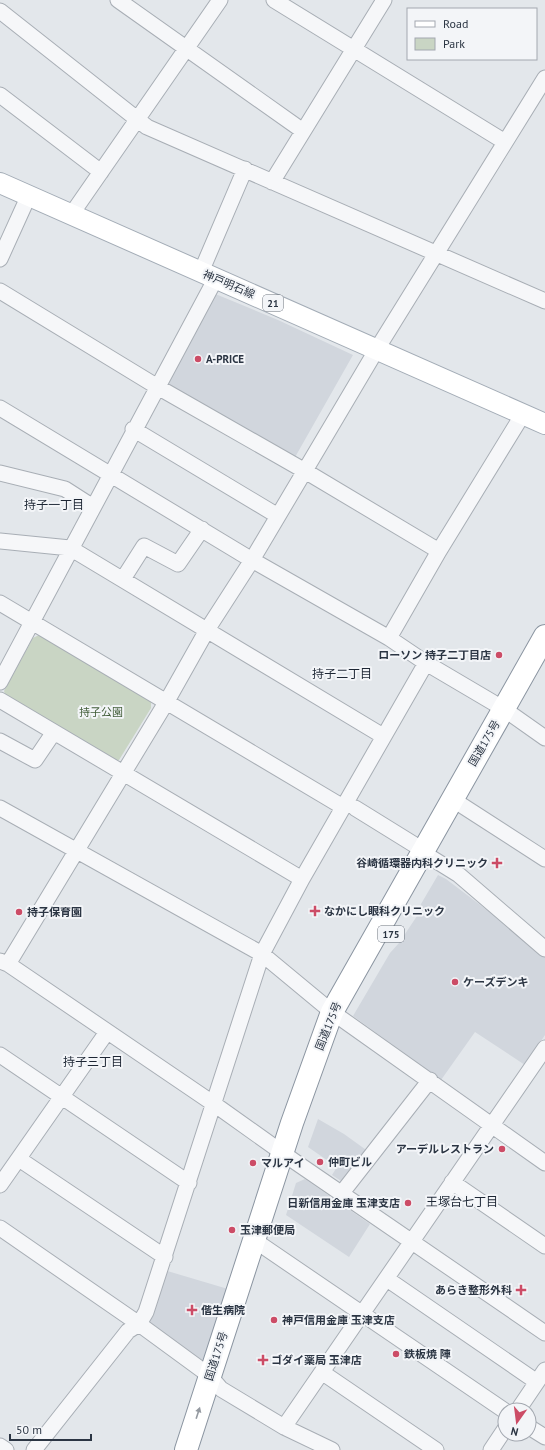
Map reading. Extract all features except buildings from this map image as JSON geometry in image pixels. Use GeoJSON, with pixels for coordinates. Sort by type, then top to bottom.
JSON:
{"type":"FeatureCollection","features":[{"type":"Feature","properties":{"kind":"highway","name":"国道175号"},"geometry":{"type":"LineString","coordinates":[[186,1450],[241,1320],[260,1244],[288,1157],[338,1015],[425,853],[458,803],[509,713],[545,636]]}},
{"type":"Feature","properties":{"kind":"highway","name":"国道175号"},"geometry":{"type":"LineString","coordinates":[[509,713],[545,662]]}},
{"type":"Feature","properties":{"kind":"highway","name":"国道175号"},"geometry":{"type":"LineString","coordinates":[[201,1450],[215,1383]]}},
{"type":"Feature","properties":{"kind":"main road","name":"神戸明石線"},"geometry":{"type":"LineString","coordinates":[[0,183],[545,424]]}},
{"type":"Feature","properties":{"kind":"street"},"geometry":{"type":"LineString","coordinates":[[118,0],[303,131]]}},
{"type":"Feature","properties":{"kind":"street"},"geometry":{"type":"LineString","coordinates":[[71,215],[220,0]]}},
{"type":"Feature","properties":{"kind":"street"},"geometry":{"type":"LineString","coordinates":[[274,0],[505,142]]}},
{"type":"Feature","properties":{"kind":"street"},"geometry":{"type":"LineString","coordinates":[[272,182],[353,48],[384,0]]}},
{"type":"Feature","properties":{"kind":"street"},"geometry":{"type":"LineString","coordinates":[[0,11],[147,127],[545,301]]}},
{"type":"Feature","properties":{"kind":"street"},"geometry":{"type":"LineString","coordinates":[[543,85],[505,142],[378,349],[252,560],[207,630],[76,850],[4,963],[214,1104],[341,1194],[545,1333]]}},
{"type":"Feature","properties":{"kind":"street"},"geometry":{"type":"LineString","coordinates":[[0,95],[101,172]]}},
{"type":"Feature","properties":{"kind":"street"},"geometry":{"type":"LineString","coordinates":[[0,682],[70,548],[112,475],[133,429],[156,386],[208,275],[245,169]]}},
{"type":"Feature","properties":{"kind":"street"},"geometry":{"type":"LineString","coordinates":[[0,259],[28,195]]}},
{"type":"Feature","properties":{"kind":"street"},"geometry":{"type":"LineString","coordinates":[[0,291],[156,386],[305,471],[439,551]]}},
{"type":"Feature","properties":{"kind":"street"},"geometry":{"type":"LineString","coordinates":[[2,412],[112,475],[252,560],[389,638],[426,663],[509,713],[545,738]]}},
{"type":"Feature","properties":{"kind":"street"},"geometry":{"type":"LineString","coordinates":[[389,638],[439,551],[523,414]]}},
{"type":"Feature","properties":{"kind":"street"},"geometry":{"type":"LineString","coordinates":[[133,429],[278,516]]}},
{"type":"Feature","properties":{"kind":"street"},"geometry":{"type":"LineString","coordinates":[[0,473],[65,489],[94,507]]}},
{"type":"Feature","properties":{"kind":"street"},"geometry":{"type":"LineString","coordinates":[[123,579],[144,546],[178,564],[202,529]]}},
{"type":"Feature","properties":{"kind":"street"},"geometry":{"type":"LineString","coordinates":[[0,541],[70,548],[384,736]]}},
{"type":"Feature","properties":{"kind":"street"},"geometry":{"type":"LineString","coordinates":[[0,603],[425,853],[459,875],[545,949]]}},
{"type":"Feature","properties":{"kind":"street"},"geometry":{"type":"LineString","coordinates":[[34,1450],[128,1331],[139,1324],[146,1312],[262,954],[302,879],[349,808],[384,736],[426,663]]}},
{"type":"Feature","properties":{"kind":"street"},"geometry":{"type":"LineString","coordinates":[[0,700],[302,879]]}},
{"type":"Feature","properties":{"kind":"street"},"geometry":{"type":"LineString","coordinates":[[0,741],[35,760],[54,732]]}},
{"type":"Feature","properties":{"kind":"street"},"geometry":{"type":"LineString","coordinates":[[458,803],[545,859]]}},
{"type":"Feature","properties":{"kind":"street"},"geometry":{"type":"LineString","coordinates":[[0,808],[262,954],[338,1015],[545,1162]]}},
{"type":"Feature","properties":{"kind":"street"},"geometry":{"type":"LineString","coordinates":[[0,1185],[108,1032]]}},
{"type":"Feature","properties":{"kind":"street"},"geometry":{"type":"LineString","coordinates":[[284,1427],[323,1373],[362,1313],[387,1279],[452,1182],[493,1125],[540,1066],[545,1048]]}},
{"type":"Feature","properties":{"kind":"street"},"geometry":{"type":"LineString","coordinates":[[0,1055],[189,1183]]}},
{"type":"Feature","properties":{"kind":"street"},"geometry":{"type":"LineString","coordinates":[[341,1194],[430,1080]]}},
{"type":"Feature","properties":{"kind":"street"},"geometry":{"type":"LineString","coordinates":[[19,1159],[165,1256]]}},
{"type":"Feature","properties":{"kind":"street"},"geometry":{"type":"LineString","coordinates":[[452,1182],[545,1246]]}},
{"type":"Feature","properties":{"kind":"street"},"geometry":{"type":"LineString","coordinates":[[0,1228],[139,1324],[215,1383],[284,1427],[332,1450]]}},
{"type":"Feature","properties":{"kind":"street"},"geometry":{"type":"LineString","coordinates":[[260,1244],[497,1406]]}},
{"type":"Feature","properties":{"kind":"street"},"geometry":{"type":"LineString","coordinates":[[387,1279],[541,1376],[523,1402]]}},
{"type":"Feature","properties":{"kind":"street"},"geometry":{"type":"LineString","coordinates":[[323,1373],[436,1450]]}},
{"type":"Feature","properties":{"kind":"street"},"geometry":{"type":"LineString","coordinates":[[491,1450],[497,1441]]}},
{"type":"Feature","properties":{"kind":"street"},"geometry":{"type":"LineString","coordinates":[[0,1446],[6,1450]]}},
{"type":"Feature","properties":{"kind":"shaded area"},"geometry":{"type":"Polygon","coordinates":[[[213,293],[278,320],[353,355],[294,459],[167,387],[165,381],[213,293]]]}},
{"type":"Feature","properties":{"kind":"shaded area","name":"ケーズデンキ"},"geometry":{"type":"Polygon","coordinates":[[[438,875],[446,879],[529,942],[545,957],[545,1035],[525,1065],[475,1032],[441,1080],[353,1016],[390,953],[399,943],[417,916],[421,904],[438,875]]]}},
{"type":"Feature","properties":{"kind":"shaded area"},"geometry":{"type":"Polygon","coordinates":[[[318,1119],[344,1134],[369,1152],[344,1183],[332,1175],[337,1167],[308,1147],[318,1119]]]}},
{"type":"Feature","properties":{"kind":"shaded area"},"geometry":{"type":"Polygon","coordinates":[[[305,1179],[370,1224],[349,1257],[286,1215],[296,1183],[305,1179]]]}},
{"type":"Feature","properties":{"kind":"shaded area"},"geometry":{"type":"Polygon","coordinates":[[[164,1270],[228,1289],[203,1367],[145,1329],[164,1270]]]}},
{"type":"Feature","properties":{"kind":"green space","name":"持子公園"},"geometry":{"type":"Polygon","coordinates":[[[39,635],[151,701],[151,708],[119,760],[112,761],[6,697],[4,691],[33,638],[39,635]]]}},
{"type":"Feature","properties":{"kind":"place","name":"A-PRICE"},"geometry":{"type":"Point","coordinates":[198,359]}},
{"type":"Feature","properties":{"kind":"place","name":"ローソン 持子二丁目店"},"geometry":{"type":"Point","coordinates":[499,655]}},
{"type":"Feature","properties":{"kind":"place","name":"谷崎循環器内科クリニック"},"geometry":{"type":"Point","coordinates":[497,863]}},
{"type":"Feature","properties":{"kind":"place","name":"なかにし眼科クリニック"},"geometry":{"type":"Point","coordinates":[315,911]}},
{"type":"Feature","properties":{"kind":"place","name":"持子保育園"},"geometry":{"type":"Point","coordinates":[19,912]}},
{"type":"Feature","properties":{"kind":"place","name":"ケーズデンキ"},"geometry":{"type":"Point","coordinates":[455,982]}},
{"type":"Feature","properties":{"kind":"place","name":"アーデルレストラン"},"geometry":{"type":"Point","coordinates":[502,1149]}},
{"type":"Feature","properties":{"kind":"place","name":"仲町ビル"},"geometry":{"type":"Point","coordinates":[320,1162]}},
{"type":"Feature","properties":{"kind":"place","name":"マルアイ"},"geometry":{"type":"Point","coordinates":[253,1163]}},
{"type":"Feature","properties":{"kind":"place","name":"日新信用金庫 玉津支店"},"geometry":{"type":"Point","coordinates":[408,1203]}},
{"type":"Feature","properties":{"kind":"place","name":"玉津郵便局"},"geometry":{"type":"Point","coordinates":[232,1230]}},
{"type":"Feature","properties":{"kind":"place","name":"あらき整形外科"},"geometry":{"type":"Point","coordinates":[521,1290]}},
{"type":"Feature","properties":{"kind":"place","name":"偕生病院"},"geometry":{"type":"Point","coordinates":[192,1310]}},
{"type":"Feature","properties":{"kind":"place","name":"神戸信用金庫 玉津支店"},"geometry":{"type":"Point","coordinates":[274,1320]}},
{"type":"Feature","properties":{"kind":"place","name":"鉄板焼 陣"},"geometry":{"type":"Point","coordinates":[396,1354]}},
{"type":"Feature","properties":{"kind":"place","name":"ゴダイ薬局 玉津店"},"geometry":{"type":"Point","coordinates":[263,1360]}},
{"type":"Feature","properties":{"kind":"district","name":"持子一丁目"},"geometry":{"type":"Point","coordinates":[54,504]}},
{"type":"Feature","properties":{"kind":"district","name":"持子二丁目"},"geometry":{"type":"Point","coordinates":[342,673]}},
{"type":"Feature","properties":{"kind":"district","name":"持子三丁目"},"geometry":{"type":"Point","coordinates":[93,1061]}},
{"type":"Feature","properties":{"kind":"district","name":"王塚台七丁目"},"geometry":{"type":"Point","coordinates":[462,1201]}}]}
